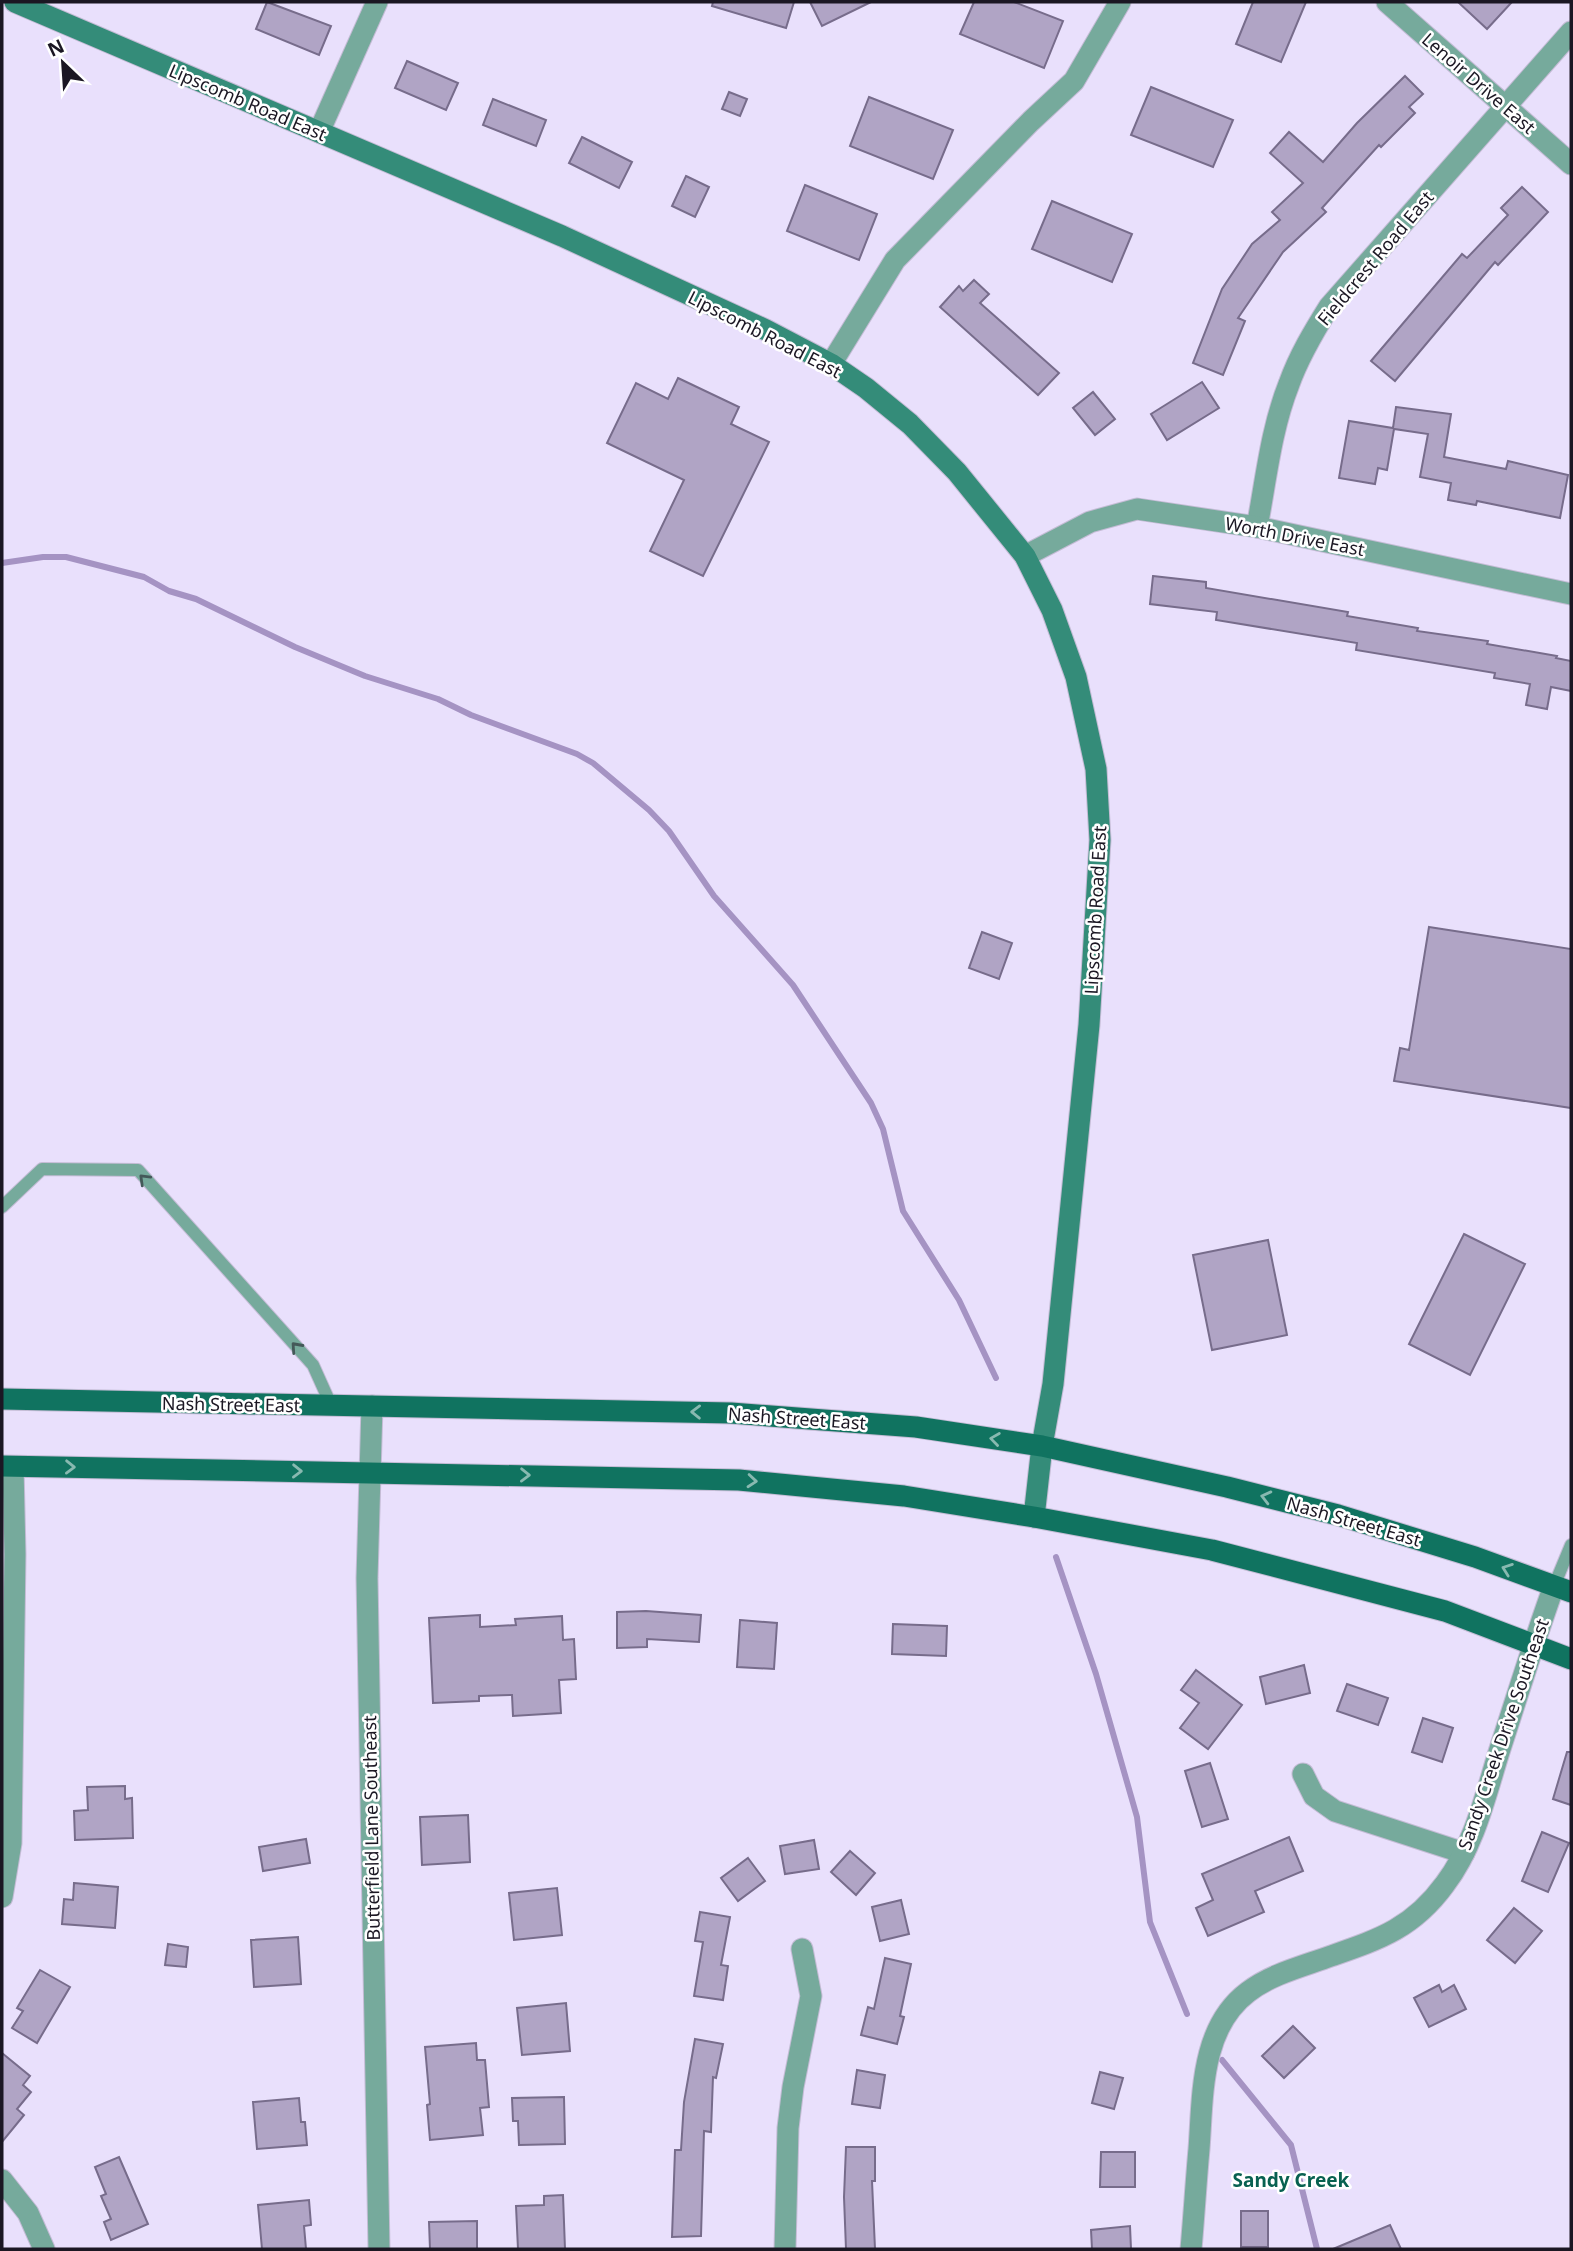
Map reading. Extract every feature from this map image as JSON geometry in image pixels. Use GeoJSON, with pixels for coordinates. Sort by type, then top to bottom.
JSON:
{"type":"FeatureCollection","features":[{"type":"Feature","properties":{"kind":"main road","name":"Nash Street East"},"geometry":{"type":"LineString","coordinates":[[2,1399],[717,1412],[916,1427],[1042,1446],[1227,1487],[1338,1515],[1475,1557],[1563,1589]]}},
{"type":"Feature","properties":{"kind":"main road"},"geometry":{"type":"LineString","coordinates":[[8,1466],[739,1480],[904,1496],[1212,1550],[1445,1611],[1571,1659]]}},
{"type":"Feature","properties":{"kind":"street","name":"Lipscomb Road East"},"geometry":{"type":"LineString","coordinates":[[15,2],[562,236],[766,330],[831,364],[910,424],[957,472],[1025,556],[1052,610],[1076,677],[1096,769],[1100,840],[1089,1025],[1054,1370],[1034,1517]]}},
{"type":"Feature","properties":{"kind":"street"},"geometry":{"type":"LineString","coordinates":[[319,132],[377,2]]}},
{"type":"Feature","properties":{"kind":"street"},"geometry":{"type":"LineString","coordinates":[[831,364],[895,260],[1074,80],[1120,2]]}},
{"type":"Feature","properties":{"kind":"street","name":"Lenoir Drive East"},"geometry":{"type":"LineString","coordinates":[[1387,2],[1571,164]]}},
{"type":"Feature","properties":{"kind":"street","name":"Fieldcrest Road East"},"geometry":{"type":"LineString","coordinates":[[1257,527],[1277,422],[1288,384],[1310,337],[1329,306],[1571,32]]}},
{"type":"Feature","properties":{"kind":"street","name":"Worth Drive East"},"geometry":{"type":"LineString","coordinates":[[1025,556],[1090,522],[1137,509],[1257,527],[1571,594]]}},
{"type":"Feature","properties":{"kind":"street","name":"Butterfield Lane Southeast"},"geometry":{"type":"LineString","coordinates":[[372,1406],[367,1578],[379,2249]]}},
{"type":"Feature","properties":{"kind":"street"},"geometry":{"type":"LineString","coordinates":[[2,1897],[11,1843],[15,1554],[8,1466]]}},
{"type":"Feature","properties":{"kind":"street","name":"Sandy Creek Drive Southeast"},"geometry":{"type":"LineString","coordinates":[[1191,2249],[1205,2077],[1217,2031],[1234,2005],[1248,1992],[1293,1969],[1377,1940],[1406,1925],[1447,1882],[1473,1836],[1533,1643],[1563,1589]]}},
{"type":"Feature","properties":{"kind":"street"},"geometry":{"type":"LineString","coordinates":[[1303,1774],[1314,1796],[1335,1811],[1464,1853]]}},
{"type":"Feature","properties":{"kind":"street"},"geometry":{"type":"LineString","coordinates":[[785,2249],[788,2128],[793,2087],[811,1996],[802,1949]]}},
{"type":"Feature","properties":{"kind":"street"},"geometry":{"type":"LineString","coordinates":[[2,2180],[28,2213],[44,2249]]}},
{"type":"Feature","properties":{"kind":"lane"},"geometry":{"type":"LineString","coordinates":[[2,1207],[43,1169],[138,1170],[313,1366],[331,1405]]}},
{"type":"Feature","properties":{"kind":"lane"},"geometry":{"type":"LineString","coordinates":[[1563,1589],[1571,1545]]}},
{"type":"Feature","properties":{"kind":"building"},"geometry":{"type":"Polygon","coordinates":[[[267,2],[331,26],[319,55],[256,29],[267,2]]]}},
{"type":"Feature","properties":{"kind":"building"},"geometry":{"type":"Polygon","coordinates":[[[713,2],[794,2],[786,28],[712,6],[713,2]]]}},
{"type":"Feature","properties":{"kind":"building"},"geometry":{"type":"Polygon","coordinates":[[[810,2],[871,2],[822,26],[810,2]]]}},
{"type":"Feature","properties":{"kind":"building"},"geometry":{"type":"Polygon","coordinates":[[[974,2],[1014,2],[1063,21],[1044,68],[960,34],[974,2]]]}},
{"type":"Feature","properties":{"kind":"building"},"geometry":{"type":"Polygon","coordinates":[[[1253,2],[1306,2],[1281,62],[1236,44],[1253,2]]]}},
{"type":"Feature","properties":{"kind":"building"},"geometry":{"type":"Polygon","coordinates":[[[1458,2],[1512,2],[1487,29],[1458,2]]]}},
{"type":"Feature","properties":{"kind":"building"},"geometry":{"type":"Polygon","coordinates":[[[407,61],[458,83],[446,110],[395,88],[407,61]]]}},
{"type":"Feature","properties":{"kind":"building"},"geometry":{"type":"Polygon","coordinates":[[[1405,76],[1423,94],[1409,107],[1415,113],[1381,147],[1379,145],[1322,208],[1326,212],[1283,252],[1238,318],[1245,321],[1223,375],[1193,363],[1222,289],[1252,244],[1280,220],[1272,212],[1303,183],[1270,153],[1289,132],[1323,162],[1357,123],[1405,76]]]}},
{"type":"Feature","properties":{"kind":"building"},"geometry":{"type":"Polygon","coordinates":[[[1151,87],[1233,120],[1213,167],[1131,135],[1151,87]]]}},
{"type":"Feature","properties":{"kind":"building"},"geometry":{"type":"Polygon","coordinates":[[[729,92],[747,99],[740,116],[722,109],[729,92]]]}},
{"type":"Feature","properties":{"kind":"building"},"geometry":{"type":"Polygon","coordinates":[[[869,97],[953,130],[933,179],[850,146],[869,97]]]}},
{"type":"Feature","properties":{"kind":"building"},"geometry":{"type":"Polygon","coordinates":[[[493,99],[546,120],[536,146],[483,125],[493,99]]]}},
{"type":"Feature","properties":{"kind":"building"},"geometry":{"type":"Polygon","coordinates":[[[582,137],[632,162],[619,188],[569,163],[582,137]]]}},
{"type":"Feature","properties":{"kind":"building"},"geometry":{"type":"Polygon","coordinates":[[[686,176],[709,187],[695,217],[672,206],[686,176]]]}},
{"type":"Feature","properties":{"kind":"building"},"geometry":{"type":"Polygon","coordinates":[[[805,185],[877,214],[859,260],[787,231],[805,185]]]}},
{"type":"Feature","properties":{"kind":"building"},"geometry":{"type":"Polygon","coordinates":[[[1522,187],[1548,212],[1498,265],[1495,262],[1395,381],[1371,361],[1462,254],[1467,258],[1508,215],[1501,208],[1522,187]]]}},
{"type":"Feature","properties":{"kind":"building"},"geometry":{"type":"Polygon","coordinates":[[[1052,201],[1132,234],[1112,282],[1032,249],[1052,201]]]}},
{"type":"Feature","properties":{"kind":"building"},"geometry":{"type":"Polygon","coordinates":[[[974,280],[989,294],[980,303],[1059,373],[1038,395],[940,307],[959,286],[963,291],[974,280]]]}},
{"type":"Feature","properties":{"kind":"building"},"geometry":{"type":"Polygon","coordinates":[[[678,378],[739,407],[731,424],[769,442],[703,576],[650,551],[684,480],[607,443],[636,383],[668,399],[678,378]]]}},
{"type":"Feature","properties":{"kind":"building"},"geometry":{"type":"Polygon","coordinates":[[[1202,382],[1219,408],[1167,440],[1151,414],[1202,382]]]}},
{"type":"Feature","properties":{"kind":"building"},"geometry":{"type":"Polygon","coordinates":[[[1093,392],[1115,419],[1095,435],[1073,408],[1093,392]]]}},
{"type":"Feature","properties":{"kind":"building"},"geometry":{"type":"Polygon","coordinates":[[[1396,407],[1451,414],[1444,457],[1506,469],[1508,461],[1568,475],[1560,518],[1477,501],[1476,505],[1448,500],[1451,483],[1420,477],[1428,434],[1394,429],[1387,470],[1378,468],[1375,484],[1339,478],[1349,421],[1393,428],[1396,407]]]}},
{"type":"Feature","properties":{"kind":"building"},"geometry":{"type":"Polygon","coordinates":[[[1153,576],[1206,582],[1206,588],[1348,612],[1347,616],[1418,628],[1417,631],[1488,641],[1487,644],[1557,656],[1556,658],[1571,661],[1571,691],[1551,687],[1547,709],[1526,705],[1530,684],[1494,678],[1495,673],[1356,650],[1357,643],[1216,620],[1217,612],[1150,604],[1153,576]]]}},
{"type":"Feature","properties":{"kind":"building"},"geometry":{"type":"Polygon","coordinates":[[[1429,927],[1571,949],[1571,1108],[1394,1081],[1400,1048],[1409,1050],[1429,927]]]}},
{"type":"Feature","properties":{"kind":"building"},"geometry":{"type":"Polygon","coordinates":[[[982,932],[1012,943],[999,979],[969,968],[982,932]]]}},
{"type":"Feature","properties":{"kind":"building"},"geometry":{"type":"Polygon","coordinates":[[[1464,1234],[1525,1264],[1470,1375],[1409,1344],[1464,1234]]]}},
{"type":"Feature","properties":{"kind":"building"},"geometry":{"type":"Polygon","coordinates":[[[1268,1240],[1287,1335],[1212,1350],[1193,1255],[1268,1240]]]}},
{"type":"Feature","properties":{"kind":"building"},"geometry":{"type":"Polygon","coordinates":[[[617,1612],[701,1615],[699,1642],[647,1639],[647,1647],[617,1648],[617,1612]]]}},
{"type":"Feature","properties":{"kind":"building"},"geometry":{"type":"Polygon","coordinates":[[[480,1615],[480,1627],[516,1625],[515,1619],[562,1616],[563,1640],[574,1639],[576,1679],[559,1680],[561,1713],[513,1716],[512,1695],[479,1696],[479,1701],[433,1703],[429,1618],[480,1615]]]}},
{"type":"Feature","properties":{"kind":"building"},"geometry":{"type":"Polygon","coordinates":[[[740,1620],[777,1623],[774,1669],[737,1667],[740,1620]]]}},
{"type":"Feature","properties":{"kind":"building"},"geometry":{"type":"Polygon","coordinates":[[[893,1624],[947,1626],[946,1656],[892,1654],[893,1624]]]}},
{"type":"Feature","properties":{"kind":"building"},"geometry":{"type":"Polygon","coordinates":[[[1304,1665],[1310,1693],[1266,1704],[1260,1677],[1304,1665]]]}},
{"type":"Feature","properties":{"kind":"building"},"geometry":{"type":"Polygon","coordinates":[[[1196,1670],[1242,1705],[1208,1749],[1180,1728],[1199,1703],[1181,1690],[1196,1670]]]}},
{"type":"Feature","properties":{"kind":"building"},"geometry":{"type":"Polygon","coordinates":[[[1347,1684],[1388,1698],[1378,1725],[1337,1711],[1347,1684]]]}},
{"type":"Feature","properties":{"kind":"building"},"geometry":{"type":"Polygon","coordinates":[[[1423,1718],[1453,1728],[1442,1762],[1412,1752],[1423,1718]]]}},
{"type":"Feature","properties":{"kind":"building"},"geometry":{"type":"Polygon","coordinates":[[[1567,1752],[1571,1752],[1571,1805],[1553,1799],[1567,1752]]]}},
{"type":"Feature","properties":{"kind":"building"},"geometry":{"type":"Polygon","coordinates":[[[1210,1763],[1228,1819],[1202,1827],[1185,1771],[1210,1763]]]}},
{"type":"Feature","properties":{"kind":"building"},"geometry":{"type":"Polygon","coordinates":[[[125,1786],[125,1799],[132,1798],[133,1838],[75,1840],[74,1811],[88,1810],[87,1787],[125,1786]]]}},
{"type":"Feature","properties":{"kind":"building"},"geometry":{"type":"Polygon","coordinates":[[[468,1815],[470,1862],[422,1865],[420,1817],[468,1815]]]}},
{"type":"Feature","properties":{"kind":"building"},"geometry":{"type":"Polygon","coordinates":[[[1542,1832],[1569,1843],[1548,1892],[1522,1881],[1542,1832]]]}},
{"type":"Feature","properties":{"kind":"building"},"geometry":{"type":"Polygon","coordinates":[[[1289,1837],[1303,1871],[1255,1891],[1264,1912],[1208,1936],[1196,1908],[1213,1900],[1202,1874],[1289,1837]]]}},
{"type":"Feature","properties":{"kind":"building"},"geometry":{"type":"Polygon","coordinates":[[[306,1839],[310,1863],[263,1871],[259,1847],[306,1839]]]}},
{"type":"Feature","properties":{"kind":"building"},"geometry":{"type":"Polygon","coordinates":[[[814,1840],[819,1869],[785,1874],[780,1846],[814,1840]]]}},
{"type":"Feature","properties":{"kind":"building"},"geometry":{"type":"Polygon","coordinates":[[[850,1851],[875,1873],[856,1895],[831,1872],[850,1851]]]}},
{"type":"Feature","properties":{"kind":"building"},"geometry":{"type":"Polygon","coordinates":[[[748,1858],[765,1881],[738,1901],[721,1878],[748,1858]]]}},
{"type":"Feature","properties":{"kind":"building"},"geometry":{"type":"Polygon","coordinates":[[[74,1883],[118,1887],[115,1928],[62,1924],[64,1899],[73,1900],[74,1883]]]}},
{"type":"Feature","properties":{"kind":"building"},"geometry":{"type":"Polygon","coordinates":[[[557,1888],[562,1935],[514,1940],[509,1893],[557,1888]]]}},
{"type":"Feature","properties":{"kind":"building"},"geometry":{"type":"Polygon","coordinates":[[[901,1900],[909,1934],[880,1941],[872,1907],[901,1900]]]}},
{"type":"Feature","properties":{"kind":"building"},"geometry":{"type":"Polygon","coordinates":[[[1514,1908],[1542,1931],[1515,1963],[1487,1940],[1514,1908]]]}},
{"type":"Feature","properties":{"kind":"building"},"geometry":{"type":"Polygon","coordinates":[[[700,1912],[730,1917],[721,1965],[728,1966],[723,2000],[694,1996],[703,1942],[695,1941],[700,1912]]]}},
{"type":"Feature","properties":{"kind":"building"},"geometry":{"type":"Polygon","coordinates":[[[298,1937],[301,1984],[254,1987],[251,1940],[298,1937]]]}},
{"type":"Feature","properties":{"kind":"building"},"geometry":{"type":"Polygon","coordinates":[[[168,1944],[188,1947],[186,1967],[165,1965],[168,1944]]]}},
{"type":"Feature","properties":{"kind":"building"},"geometry":{"type":"Polygon","coordinates":[[[885,1958],[911,1964],[900,2016],[904,2017],[897,2044],[861,2035],[868,2007],[874,2009],[885,1958]]]}},
{"type":"Feature","properties":{"kind":"building"},"geometry":{"type":"Polygon","coordinates":[[[40,1970],[70,1987],[37,2043],[12,2028],[23,2011],[17,2008],[40,1970]]]}},
{"type":"Feature","properties":{"kind":"building"},"geometry":{"type":"Polygon","coordinates":[[[1439,1985],[1442,1992],[1454,1985],[1466,2009],[1429,2027],[1414,1998],[1439,1985]]]}},
{"type":"Feature","properties":{"kind":"building"},"geometry":{"type":"Polygon","coordinates":[[[566,2003],[570,2051],[522,2055],[517,2008],[566,2003]]]}},
{"type":"Feature","properties":{"kind":"building"},"geometry":{"type":"Polygon","coordinates":[[[1293,2026],[1315,2048],[1284,2078],[1262,2056],[1293,2026]]]}},
{"type":"Feature","properties":{"kind":"building"},"geometry":{"type":"Polygon","coordinates":[[[695,2039],[723,2044],[716,2078],[713,2077],[711,2132],[704,2131],[701,2236],[672,2237],[675,2150],[681,2150],[684,2102],[695,2039]]]}},
{"type":"Feature","properties":{"kind":"building"},"geometry":{"type":"Polygon","coordinates":[[[476,2043],[477,2060],[485,2060],[489,2107],[480,2108],[483,2135],[430,2140],[425,2047],[476,2043]]]}},
{"type":"Feature","properties":{"kind":"building"},"geometry":{"type":"Polygon","coordinates":[[[2,2053],[30,2076],[23,2085],[31,2092],[17,2109],[24,2115],[2,2142],[2,2053]]]}},
{"type":"Feature","properties":{"kind":"building"},"geometry":{"type":"Polygon","coordinates":[[[857,2070],[885,2075],[880,2108],[852,2104],[857,2070]]]}},
{"type":"Feature","properties":{"kind":"building"},"geometry":{"type":"Polygon","coordinates":[[[1100,2072],[1123,2078],[1114,2109],[1092,2103],[1100,2072]]]}},
{"type":"Feature","properties":{"kind":"building"},"geometry":{"type":"Polygon","coordinates":[[[564,2097],[565,2144],[519,2145],[518,2121],[513,2121],[512,2098],[564,2097]]]}},
{"type":"Feature","properties":{"kind":"building"},"geometry":{"type":"Polygon","coordinates":[[[299,2098],[307,2145],[257,2149],[253,2102],[299,2098]]]}},
{"type":"Feature","properties":{"kind":"building"},"geometry":{"type":"Polygon","coordinates":[[[846,2147],[875,2147],[875,2181],[872,2181],[875,2249],[846,2249],[846,2147]]]}},
{"type":"Feature","properties":{"kind":"building"},"geometry":{"type":"Polygon","coordinates":[[[1101,2152],[1135,2152],[1135,2187],[1100,2187],[1101,2152]]]}},
{"type":"Feature","properties":{"kind":"building"},"geometry":{"type":"Polygon","coordinates":[[[119,2157],[148,2224],[111,2240],[104,2222],[111,2219],[101,2196],[106,2194],[95,2167],[119,2157]]]}},
{"type":"Feature","properties":{"kind":"building"},"geometry":{"type":"Polygon","coordinates":[[[563,2195],[565,2249],[518,2249],[516,2206],[544,2205],[544,2196],[563,2195]]]}},
{"type":"Feature","properties":{"kind":"building"},"geometry":{"type":"Polygon","coordinates":[[[309,2200],[311,2225],[304,2226],[306,2249],[262,2249],[258,2205],[309,2200]]]}},
{"type":"Feature","properties":{"kind":"building"},"geometry":{"type":"Polygon","coordinates":[[[1241,2211],[1268,2211],[1268,2247],[1241,2247],[1241,2211]]]}},
{"type":"Feature","properties":{"kind":"building"},"geometry":{"type":"Polygon","coordinates":[[[477,2221],[477,2249],[430,2249],[429,2222],[477,2221]]]}},
{"type":"Feature","properties":{"kind":"building"},"geometry":{"type":"Polygon","coordinates":[[[1390,2225],[1401,2249],[1333,2249],[1390,2225]]]}},
{"type":"Feature","properties":{"kind":"building"},"geometry":{"type":"Polygon","coordinates":[[[1130,2226],[1131,2249],[1092,2249],[1091,2230],[1130,2226]]]}},
{"type":"Feature","properties":{"kind":"waterway"},"geometry":{"type":"LineString","coordinates":[[2,563],[43,557],[66,557],[144,577],[169,591],[196,599],[295,647],[365,676],[438,699],[471,715],[577,754],[593,763],[649,810],[669,831],[714,896],[793,985],[871,1103],[883,1129],[903,1211],[959,1300],[996,1378]]}},
{"type":"Feature","properties":{"kind":"waterway"},"geometry":{"type":"LineString","coordinates":[[1056,1557],[1096,1674],[1137,1817],[1150,1922],[1187,2014]]}},
{"type":"Feature","properties":{"kind":"waterway"},"geometry":{"type":"LineString","coordinates":[[1222,2060],[1291,2145],[1317,2249]]}},
{"type":"Feature","properties":{"kind":"district","name":"Sandy Creek"},"geometry":{"type":"Point","coordinates":[1291,2180]}}]}
